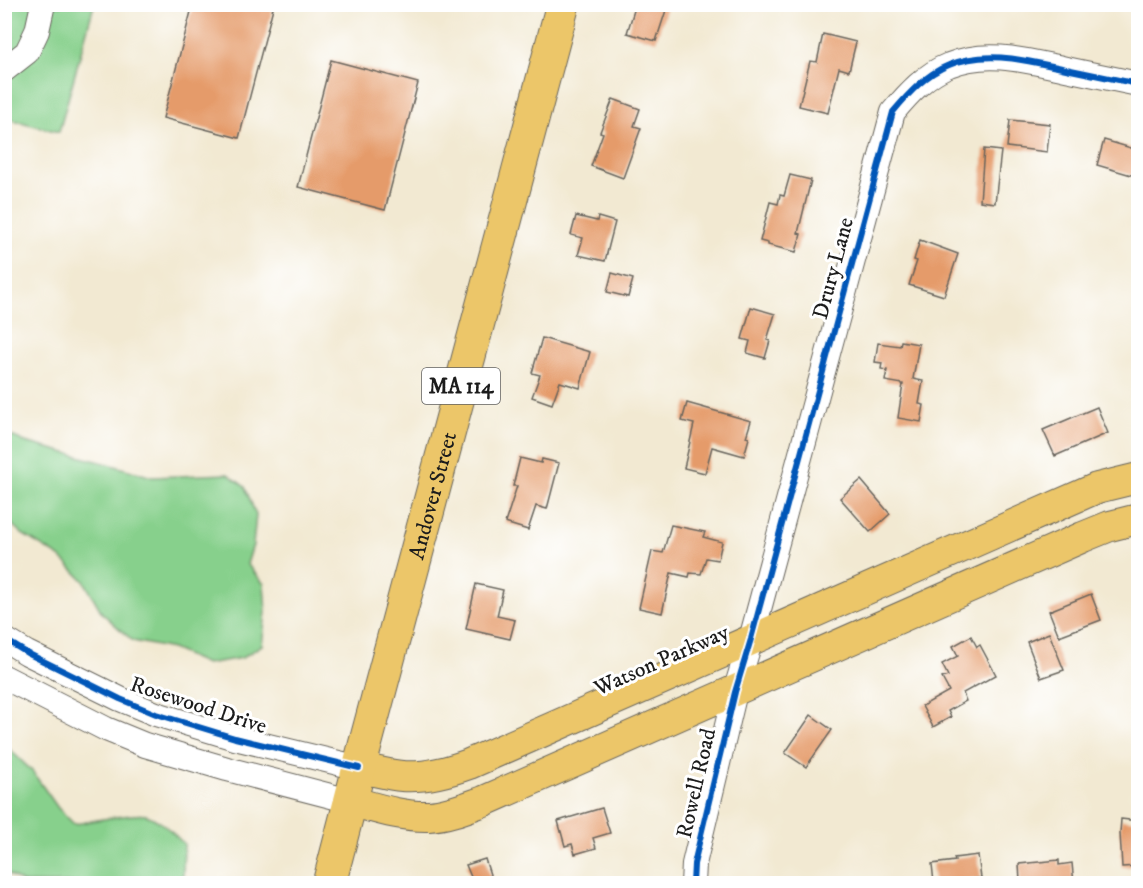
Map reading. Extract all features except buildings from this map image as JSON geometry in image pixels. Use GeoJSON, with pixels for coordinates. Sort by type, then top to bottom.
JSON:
{"type":"FeatureCollection","features":[{"type":"Feature","properties":{"kind":"highway","name":"Andover Street"},"geometry":{"type":"LineString","coordinates":[[329,884],[563,4]]}},
{"type":"Feature","properties":{"kind":"main road","name":"Watson Parkway"},"geometry":{"type":"LineString","coordinates":[[359,768],[400,776],[426,776],[469,764],[1097,488],[1138,478]]}},
{"type":"Feature","properties":{"kind":"main road"},"geometry":{"type":"LineString","coordinates":[[350,801],[404,815],[430,816],[461,810],[1110,526],[1138,519]]}},
{"type":"Feature","properties":{"kind":"street"},"geometry":{"type":"LineString","coordinates":[[4,70],[27,52],[37,31],[43,4]]}},
{"type":"Feature","properties":{"kind":"street","name":"Drury Lane"},"geometry":{"type":"LineString","coordinates":[[735,692],[893,112],[908,94],[928,78],[948,65],[974,58],[1003,57],[1137,78]]}},
{"type":"Feature","properties":{"kind":"street","name":"Rosewood Drive"},"geometry":{"type":"LineString","coordinates":[[4,639],[120,699],[156,714],[235,738],[359,768]]}},
{"type":"Feature","properties":{"kind":"street"},"geometry":{"type":"LineString","coordinates":[[4,677],[106,729],[146,745],[350,801]]}},
{"type":"Feature","properties":{"kind":"street","name":"Rowell Road"},"geometry":{"type":"LineString","coordinates":[[693,884],[694,864],[735,692]]}},
{"type":"Feature","properties":{"kind":"green space"},"geometry":{"type":"Polygon","coordinates":[[[4,5],[94,5],[59,132],[5,118],[4,5]]]}},
{"type":"Feature","properties":{"kind":"green space"},"geometry":{"type":"Polygon","coordinates":[[[5,433],[25,442],[152,477],[228,474],[245,487],[256,515],[253,545],[247,564],[264,584],[266,612],[262,645],[242,658],[206,664],[172,649],[133,641],[102,613],[84,581],[60,557],[22,534],[5,518],[5,433]]]}},
{"type":"Feature","properties":{"kind":"green space"},"geometry":{"type":"Polygon","coordinates":[[[4,744],[32,771],[58,808],[74,824],[140,814],[157,820],[166,827],[184,844],[183,875],[179,883],[23,883],[5,872],[4,744]]]}},
{"type":"Feature","properties":{"kind":"cycle path"},"geometry":{"type":"LineString","coordinates":[[693,884],[694,864],[735,692],[893,112],[925,79],[949,65],[978,58],[1022,60],[1138,84]]}},
{"type":"Feature","properties":{"kind":"cycle path"},"geometry":{"type":"LineString","coordinates":[[4,639],[27,653],[120,699],[156,714],[235,738],[359,768]]}}]}
